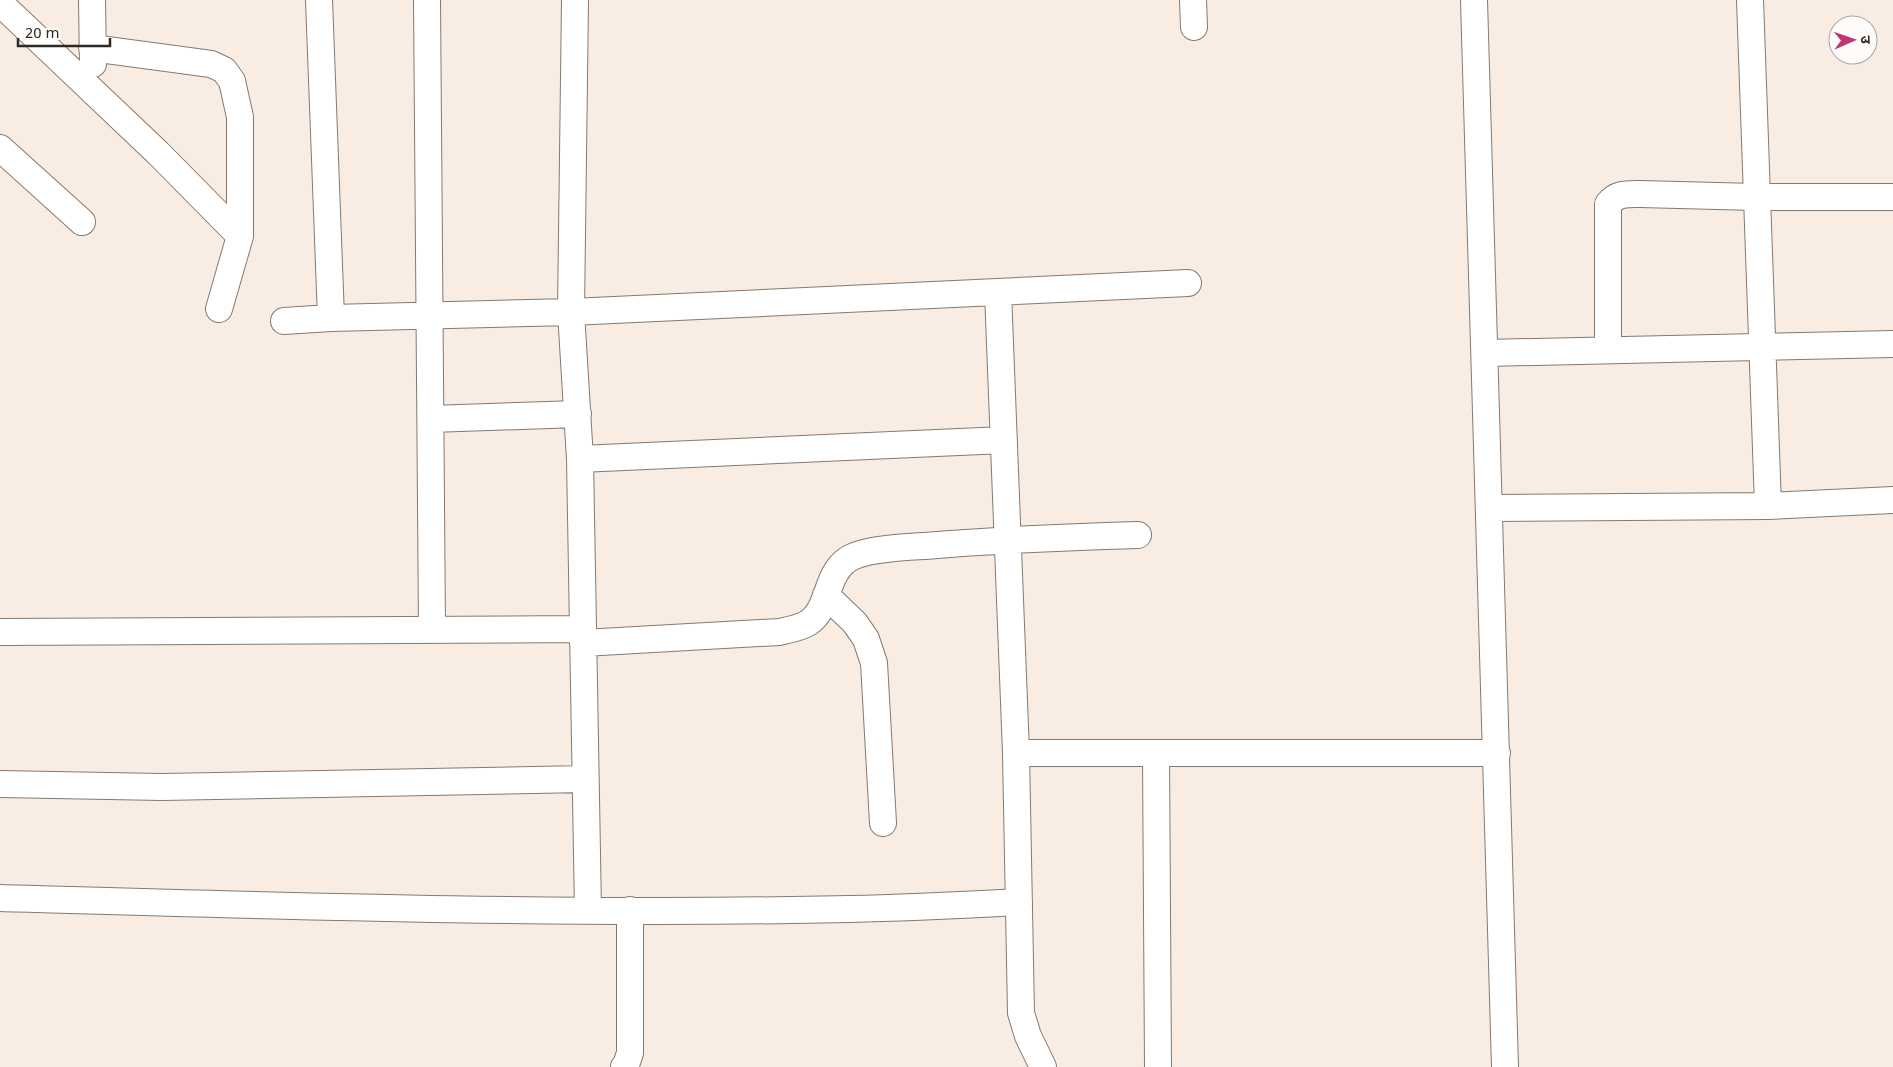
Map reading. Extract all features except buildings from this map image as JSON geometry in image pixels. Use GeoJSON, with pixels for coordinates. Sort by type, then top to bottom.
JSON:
{"type":"FeatureCollection","features":[{"type":"Feature","properties":{"kind":"street"},"geometry":{"type":"LineString","coordinates":[[92,0],[93,91]]}},
{"type":"Feature","properties":{"kind":"street"},"geometry":{"type":"LineString","coordinates":[[319,0],[331,318]]}},
{"type":"Feature","properties":{"kind":"street"},"geometry":{"type":"LineString","coordinates":[[427,0],[432,629]]}},
{"type":"Feature","properties":{"kind":"street"},"geometry":{"type":"LineString","coordinates":[[576,0],[572,312],[580,459],[588,910]]}},
{"type":"Feature","properties":{"kind":"street"},"geometry":{"type":"LineString","coordinates":[[1194,0],[1194,27]]}},
{"type":"Feature","properties":{"kind":"street"},"geometry":{"type":"LineString","coordinates":[[1474,0],[1505,1067]]}},
{"type":"Feature","properties":{"kind":"street"},"geometry":{"type":"LineString","coordinates":[[1750,0],[1768,506]]}},
{"type":"Feature","properties":{"kind":"street"},"geometry":{"type":"LineString","coordinates":[[0,3],[158,153],[240,236]]}},
{"type":"Feature","properties":{"kind":"street"},"geometry":{"type":"LineString","coordinates":[[92,48],[211,64],[224,70],[232,81],[240,117],[240,236],[218,309]]}},
{"type":"Feature","properties":{"kind":"street"},"geometry":{"type":"LineString","coordinates":[[0,148],[82,222]]}},
{"type":"Feature","properties":{"kind":"street"},"geometry":{"type":"LineString","coordinates":[[1608,350],[1608,204],[1613,198],[1622,194],[1756,197],[1893,197]]}},
{"type":"Feature","properties":{"kind":"street"},"geometry":{"type":"LineString","coordinates":[[284,321],[331,318],[572,312],[1188,283]]}},
{"type":"Feature","properties":{"kind":"street"},"geometry":{"type":"LineString","coordinates":[[998,292],[1016,753],[1021,1013],[1028,1036],[1043,1067]]}},
{"type":"Feature","properties":{"kind":"street"},"geometry":{"type":"LineString","coordinates":[[1485,353],[1893,344]]}},
{"type":"Feature","properties":{"kind":"street"},"geometry":{"type":"LineString","coordinates":[[431,419],[578,414]]}},
{"type":"Feature","properties":{"kind":"street"},"geometry":{"type":"LineString","coordinates":[[580,459],[1004,440]]}},
{"type":"Feature","properties":{"kind":"street"},"geometry":{"type":"LineString","coordinates":[[1489,508],[1768,506],[1893,500]]}},
{"type":"Feature","properties":{"kind":"street"},"geometry":{"type":"LineString","coordinates":[[0,632],[432,629],[583,636],[779,632],[808,624],[819,613],[835,573],[847,560],[862,554],[1007,539],[1138,535]]}},
{"type":"Feature","properties":{"kind":"street"},"geometry":{"type":"LineString","coordinates":[[826,595],[866,639],[874,663],[884,823]]}},
{"type":"Feature","properties":{"kind":"street"},"geometry":{"type":"LineString","coordinates":[[1016,753],[1497,753]]}},
{"type":"Feature","properties":{"kind":"street"},"geometry":{"type":"LineString","coordinates":[[1156,753],[1158,1067]]}},
{"type":"Feature","properties":{"kind":"street"},"geometry":{"type":"LineString","coordinates":[[0,784],[162,787],[585,779]]}},
{"type":"Feature","properties":{"kind":"street"},"geometry":{"type":"LineString","coordinates":[[0,898],[234,905],[588,910],[851,909],[1019,902]]}},
{"type":"Feature","properties":{"kind":"street"},"geometry":{"type":"LineString","coordinates":[[624,1067],[630,1053],[630,910]]}}]}
